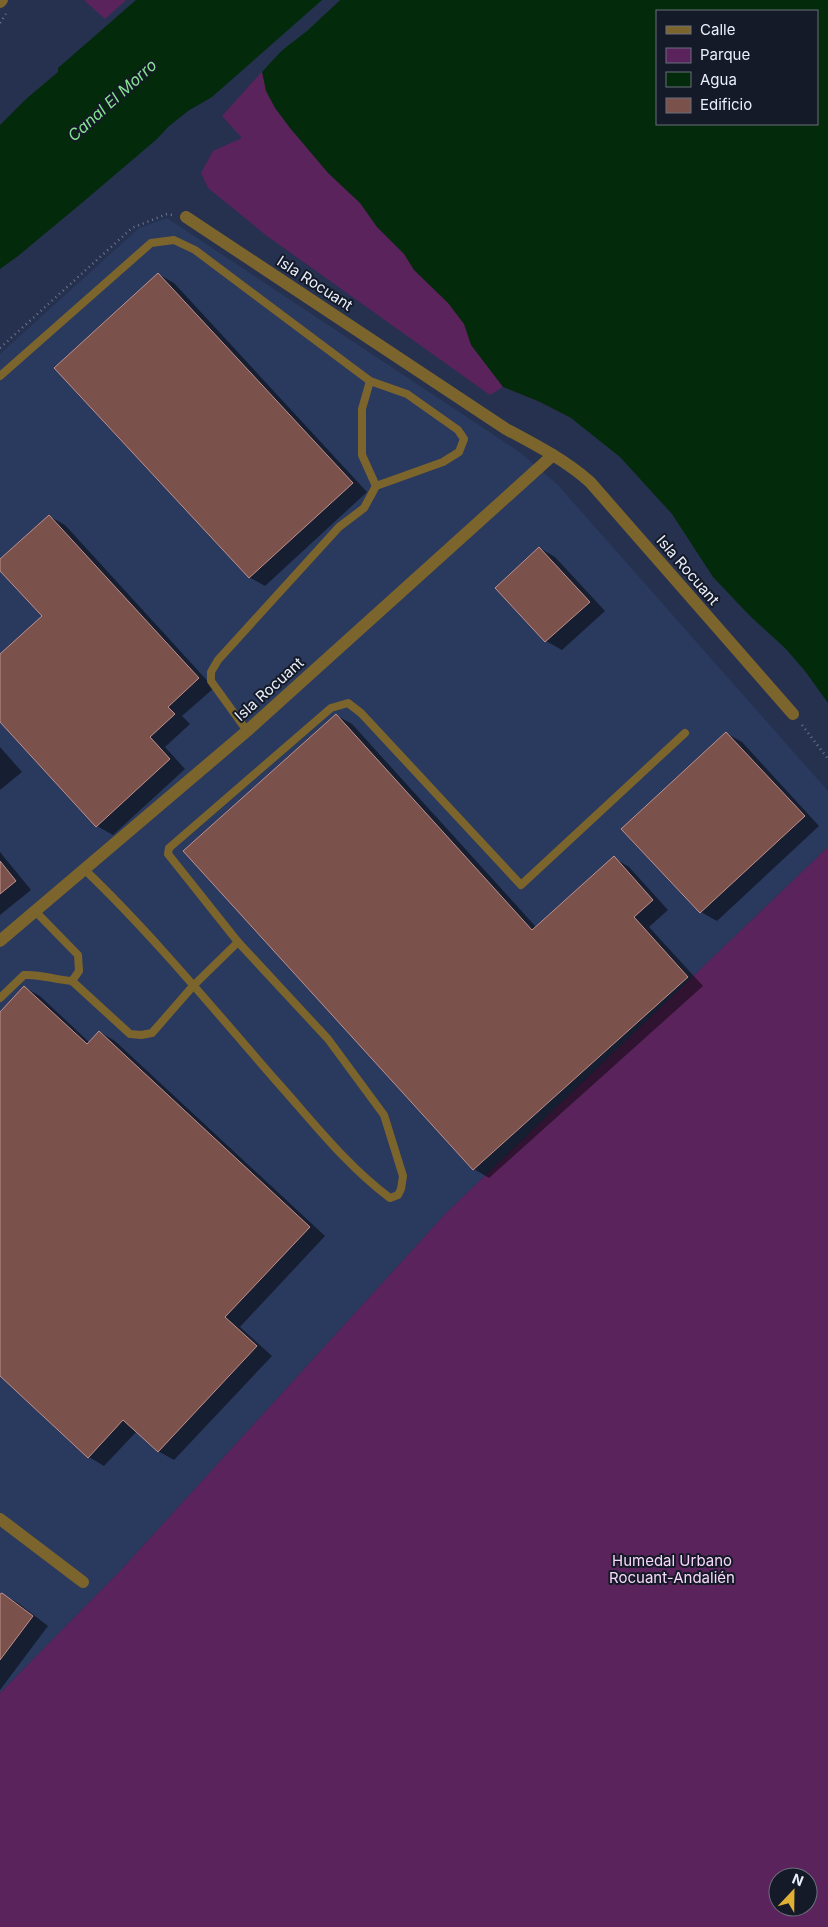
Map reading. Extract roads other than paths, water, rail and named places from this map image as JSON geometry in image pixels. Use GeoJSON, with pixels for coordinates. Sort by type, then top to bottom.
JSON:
{"type":"FeatureCollection","features":[{"type":"Feature","properties":{"kind":"street","name":"Isla Rocuant"},"geometry":{"type":"LineString","coordinates":[[186,218],[506,429],[552,454],[577,471],[590,482],[793,714]]}},
{"type":"Feature","properties":{"kind":"street","name":"Isla Rocuant"},"geometry":{"type":"LineString","coordinates":[[0,941],[247,731],[552,454]]}},
{"type":"Feature","properties":{"kind":"street"},"geometry":{"type":"LineString","coordinates":[[0,1519],[83,1582]]}},
{"type":"Feature","properties":{"kind":"lane"},"geometry":{"type":"LineString","coordinates":[[0,376],[151,243],[174,240],[195,250],[370,381],[407,394],[458,430],[464,439],[459,452],[443,462],[376,486],[364,508],[339,527],[218,660],[211,672],[211,681],[247,731]]}},
{"type":"Feature","properties":{"kind":"lane"},"geometry":{"type":"LineString","coordinates":[[370,381],[362,409],[362,455],[376,486]]}},
{"type":"Feature","properties":{"kind":"lane"},"geometry":{"type":"LineString","coordinates":[[84,869],[104,888],[193,986],[346,1160],[390,1198],[398,1195],[403,1176],[384,1115],[328,1040],[238,942],[168,854],[170,848],[331,708],[348,703],[361,713],[522,885],[685,733]]}},
{"type":"Feature","properties":{"kind":"lane"},"geometry":{"type":"LineString","coordinates":[[35,911],[78,955],[79,971],[72,981]]}},
{"type":"Feature","properties":{"kind":"lane"},"geometry":{"type":"LineString","coordinates":[[0,998],[24,974],[36,974],[58,980],[72,981],[130,1034],[152,1033],[193,986],[238,942]]}},
{"type":"Feature","properties":{"kind":"water","name":"Canal El Morro"},"geometry":{"type":"Polygon","coordinates":[[[136,0],[322,0],[212,97],[188,111],[168,127],[157,139],[83,202],[0,269],[0,125],[26,99],[58,72],[58,68],[136,0]]]}},
{"type":"Feature","properties":{"kind":"water"},"geometry":{"type":"Polygon","coordinates":[[[340,0],[828,0],[828,703],[805,671],[785,648],[751,617],[713,577],[672,514],[620,457],[571,418],[540,402],[503,387],[471,345],[464,324],[448,303],[414,270],[404,254],[377,227],[360,203],[328,173],[290,128],[275,108],[266,91],[262,72],[290,44],[340,0]]]}},
{"type":"Feature","properties":{"kind":"park label","name":"Humedal Urbano Rocuant-Andalién"},"geometry":{"type":"Point","coordinates":[672,1568]}}]}
